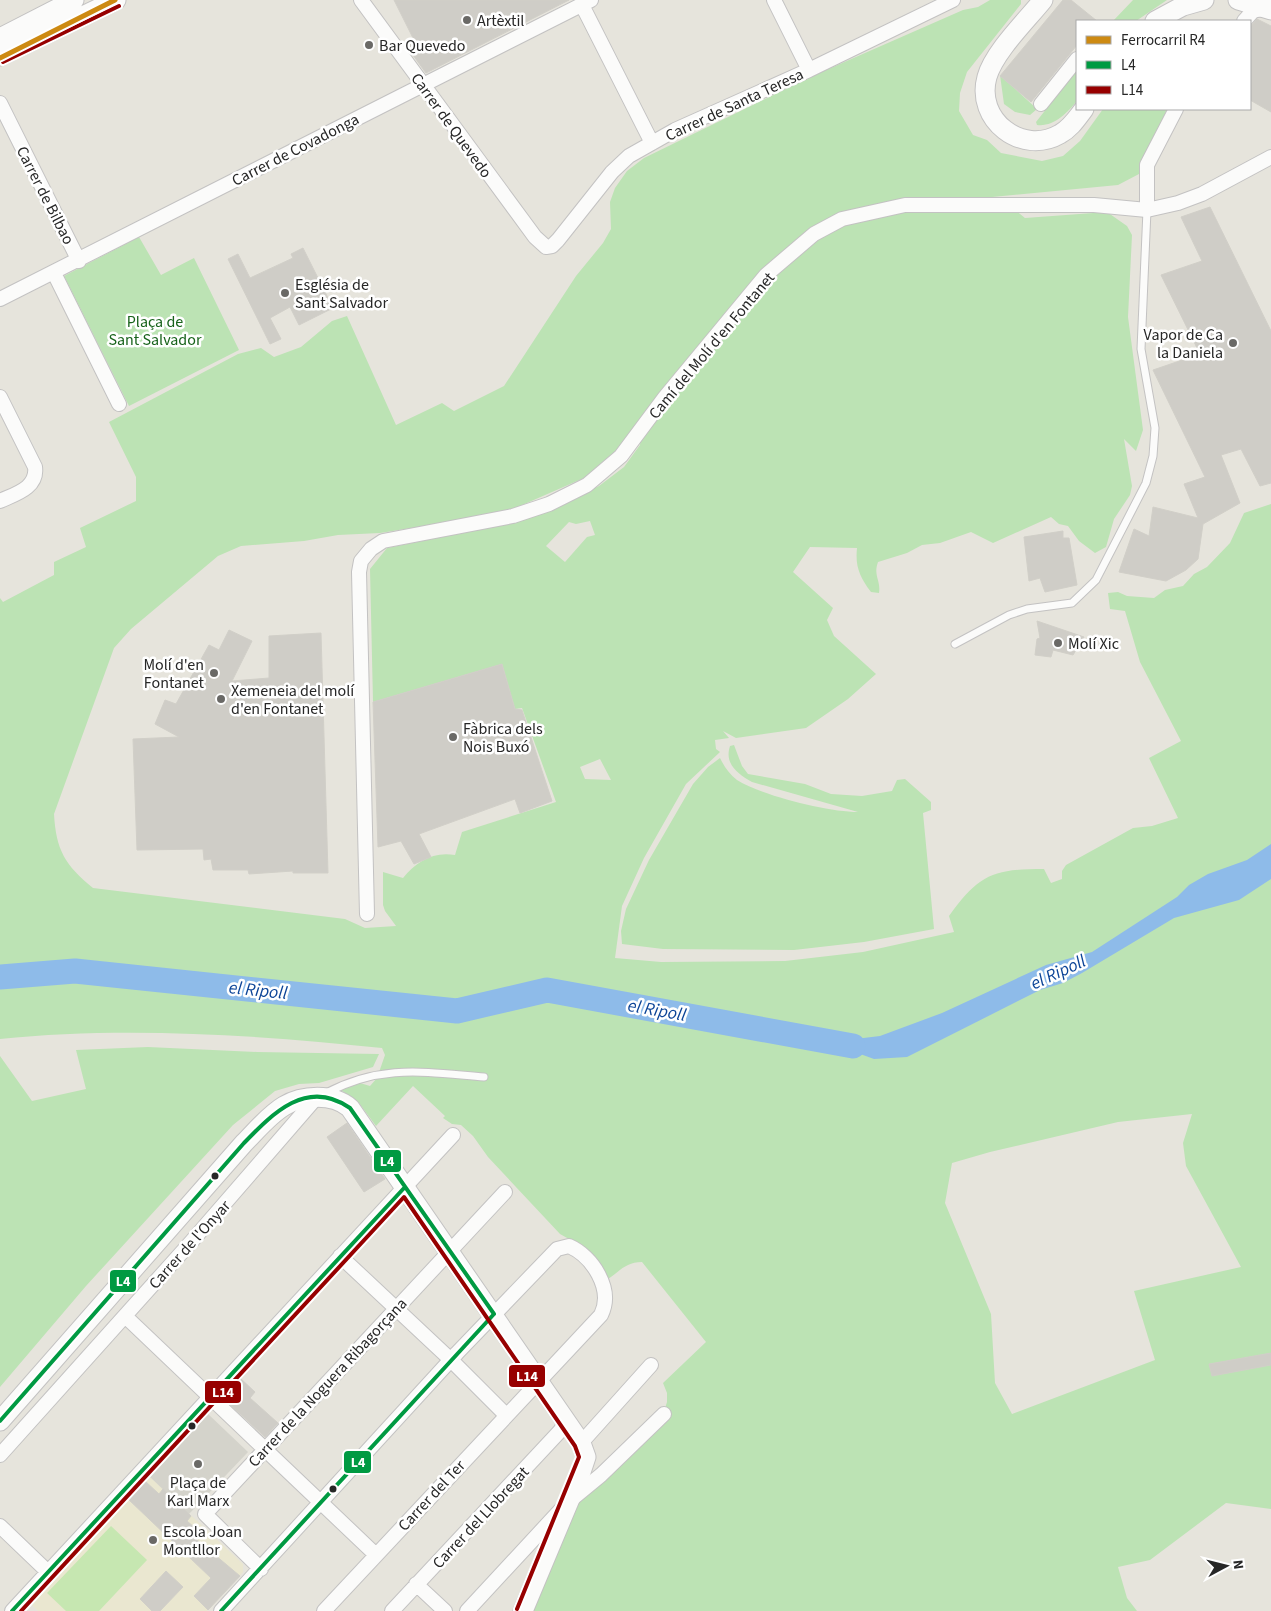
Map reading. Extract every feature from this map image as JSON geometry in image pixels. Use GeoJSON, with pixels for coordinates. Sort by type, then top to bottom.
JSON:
{"type":"FeatureCollection","features":[{"type":"Feature","properties":{"kind":"street"},"geometry":{"type":"LineString","coordinates":[[0,38],[74,0]]}},
{"type":"Feature","properties":{"kind":"street"},"geometry":{"type":"LineString","coordinates":[[0,56],[116,0]]}},
{"type":"Feature","properties":{"kind":"street","name":"Carrer de Quevedo"},"geometry":{"type":"LineString","coordinates":[[361,0],[535,237],[546,248]]}},
{"type":"Feature","properties":{"kind":"street"},"geometry":{"type":"LineString","coordinates":[[774,0],[809,70]]}},
{"type":"Feature","properties":{"kind":"street","name":"Carrer de Santa Teresa"},"geometry":{"type":"LineString","coordinates":[[546,248],[552,246],[558,240],[619,163],[652,143],[953,0]]}},
{"type":"Feature","properties":{"kind":"street"},"geometry":{"type":"LineString","coordinates":[[1043,0],[990,68],[985,88],[990,113],[996,122],[1008,133],[1026,140],[1037,141],[1062,133],[1072,125],[1083,110]]}},
{"type":"Feature","properties":{"kind":"street"},"geometry":{"type":"LineString","coordinates":[[1157,20],[1176,8],[1204,0]]}},
{"type":"Feature","properties":{"kind":"street"},"geometry":{"type":"LineString","coordinates":[[1238,0],[1269,9]]}},
{"type":"Feature","properties":{"kind":"street"},"geometry":{"type":"LineString","coordinates":[[586,2],[652,143]]}},
{"type":"Feature","properties":{"kind":"street","name":"Carrer de Covadonga"},"geometry":{"type":"LineString","coordinates":[[0,299],[79,261],[422,84],[586,2]]}},
{"type":"Feature","properties":{"kind":"street"},"geometry":{"type":"LineString","coordinates":[[1245,20],[1253,11],[1269,9]]}},
{"type":"Feature","properties":{"kind":"street"},"geometry":{"type":"LineString","coordinates":[[1041,104],[1076,60]]}},
{"type":"Feature","properties":{"kind":"street","name":"Carrer de Bilbao"},"geometry":{"type":"LineString","coordinates":[[0,104],[79,261]]}},
{"type":"Feature","properties":{"kind":"street"},"geometry":{"type":"LineString","coordinates":[[1147,206],[1148,165],[1176,110]]}},
{"type":"Feature","properties":{"kind":"street","name":"Camí del Molí d'en Fontanet"},"geometry":{"type":"LineString","coordinates":[[367,914],[359,572],[361,561],[370,549],[384,541],[408,535],[514,516],[549,504],[587,485],[621,456],[665,397],[766,275],[814,234],[842,219],[905,205],[1147,206],[1178,203],[1202,194],[1271,157]]}},
{"type":"Feature","properties":{"kind":"street"},"geometry":{"type":"LineString","coordinates":[[54,273],[119,404]]}},
{"type":"Feature","properties":{"kind":"street"},"geometry":{"type":"LineString","coordinates":[[0,396],[35,467],[37,475],[33,482],[24,490],[0,501]]}},
{"type":"Feature","properties":{"kind":"street"},"geometry":{"type":"LineString","coordinates":[[0,1421],[255,1132],[283,1106],[316,1098],[332,1098],[350,1108],[494,1314],[581,1443],[586,1457],[580,1475],[567,1502],[523,1611]]}},
{"type":"Feature","properties":{"kind":"street","name":"Carrer de l'Onyar"},"geometry":{"type":"LineString","coordinates":[[0,1455],[316,1098]]}},
{"type":"Feature","properties":{"kind":"street"},"geometry":{"type":"LineString","coordinates":[[255,1132],[273,1148]]}},
{"type":"Feature","properties":{"kind":"street"},"geometry":{"type":"LineString","coordinates":[[12,1611],[453,1135]]}},
{"type":"Feature","properties":{"kind":"street","name":"Carrer de la Noguera Ribagorçana"},"geometry":{"type":"LineString","coordinates":[[261,1568],[205,1514],[263,1449],[505,1192]]}},
{"type":"Feature","properties":{"kind":"street","name":"Carrer del Ter"},"geometry":{"type":"LineString","coordinates":[[324,1611],[596,1320],[604,1309],[605,1296],[596,1270],[581,1253],[569,1246],[562,1246],[494,1314]]}},
{"type":"Feature","properties":{"kind":"street"},"geometry":{"type":"LineString","coordinates":[[340,1256],[451,1360],[506,1415]]}},
{"type":"Feature","properties":{"kind":"street"},"geometry":{"type":"LineString","coordinates":[[221,1611],[494,1314]]}},
{"type":"Feature","properties":{"kind":"street"},"geometry":{"type":"LineString","coordinates":[[125,1316],[376,1555]]}},
{"type":"Feature","properties":{"kind":"street"},"geometry":{"type":"LineString","coordinates":[[581,1443],[651,1365]]}},
{"type":"Feature","properties":{"kind":"street"},"geometry":{"type":"LineString","coordinates":[[467,1611],[567,1502],[601,1475],[664,1414]]}},
{"type":"Feature","properties":{"kind":"street","name":"Carrer del Llobregat"},"geometry":{"type":"LineString","coordinates":[[392,1611],[560,1431],[566,1421]]}},
{"type":"Feature","properties":{"kind":"street"},"geometry":{"type":"LineString","coordinates":[[0,1526],[48,1572]]}},
{"type":"Feature","properties":{"kind":"street"},"geometry":{"type":"LineString","coordinates":[[416,1584],[445,1611]]}},
{"type":"Feature","properties":{"kind":"lane"},"geometry":{"type":"LineString","coordinates":[[954,644],[1009,615],[1027,609],[1072,602],[1099,575],[1146,483],[1156,441],[1141,349],[1147,206]]}},
{"type":"Feature","properties":{"kind":"lane"},"geometry":{"type":"LineString","coordinates":[[316,1098],[345,1083],[380,1074],[413,1071],[484,1077]]}},
{"type":"Feature","properties":{"kind":"shaded area","name":"Plaça de Karl Marx"},"geometry":{"type":"Polygon","coordinates":[[[207,1413],[248,1452],[189,1514],[149,1476],[207,1413]]]}},
{"type":"Feature","properties":{"kind":"shaded area","name":"Escola Joan Montllor"},"geometry":{"type":"Polygon","coordinates":[[[149,1476],[243,1564],[243,1572],[207,1611],[38,1611],[30,1603],[149,1476]]]}},
{"type":"Feature","properties":{"kind":"green space"},"geometry":{"type":"Polygon","coordinates":[[[990,0],[1021,0],[1021,4],[967,72],[960,93],[959,111],[973,135],[987,140],[1001,153],[1042,161],[1063,156],[1080,141],[1102,110],[1167,110],[1139,174],[1118,185],[910,205],[1015,210],[1025,218],[1107,212],[1127,226],[1132,235],[1128,317],[1143,430],[1136,451],[1124,439],[1132,486],[1130,495],[1114,519],[1106,547],[1095,553],[1079,541],[1068,526],[1059,524],[1051,517],[993,543],[971,532],[940,543],[922,545],[907,553],[878,562],[876,571],[879,593],[871,592],[861,576],[857,561],[857,548],[810,547],[793,572],[833,608],[827,620],[834,636],[876,674],[848,699],[806,728],[736,738],[723,731],[729,738],[715,740],[716,749],[720,752],[686,784],[644,858],[622,906],[615,958],[661,962],[785,961],[863,952],[954,932],[949,916],[969,891],[988,877],[1011,871],[1044,869],[1051,883],[1062,879],[1062,871],[1066,865],[1133,828],[1152,826],[1178,818],[1149,758],[1181,741],[1140,662],[1125,611],[1110,609],[1108,593],[1118,592],[1127,596],[1154,598],[1165,590],[1183,586],[1194,574],[1207,567],[1230,543],[1244,513],[1271,504],[1271,1509],[1226,1503],[1150,1560],[1118,1567],[1127,1598],[1137,1611],[528,1611],[577,1501],[660,1424],[667,1402],[667,1393],[663,1383],[706,1342],[642,1262],[627,1265],[608,1279],[585,1248],[560,1234],[488,1157],[473,1136],[461,1125],[452,1124],[443,1118],[445,1116],[413,1086],[376,1126],[359,1103],[341,1090],[360,1083],[370,1086],[377,1078],[385,1055],[382,1048],[288,1039],[191,1034],[94,1033],[0,1039],[0,598],[3,602],[54,575],[54,562],[86,547],[80,528],[136,501],[136,477],[109,422],[238,354],[261,348],[274,357],[301,347],[332,321],[347,316],[396,425],[442,403],[454,411],[504,386],[576,276],[603,243],[611,229],[610,202],[615,188],[627,171],[644,158],[808,78],[963,10],[978,7],[990,0]],[[641,429],[584,478],[520,506],[492,515],[380,533],[338,535],[304,541],[241,546],[218,556],[131,629],[114,648],[54,814],[60,847],[75,872],[93,888],[345,919],[365,928],[396,926],[383,905],[383,872],[403,878],[419,863],[432,856],[455,855],[462,832],[556,802],[522,708],[515,709],[502,664],[373,702],[370,569],[387,548],[513,523],[539,515],[599,486],[624,467],[640,445],[641,429]],[[590,521],[576,524],[569,522],[546,546],[565,562],[587,537],[595,535],[590,521]],[[600,759],[580,767],[585,779],[611,780],[600,759]],[[1192,1114],[1118,1122],[990,1152],[952,1163],[945,1203],[991,1314],[995,1383],[1012,1414],[1155,1360],[1134,1291],[1241,1267],[1186,1166],[1183,1143],[1192,1114]]]}},
{"type":"Feature","properties":{"kind":"green space"},"geometry":{"type":"Polygon","coordinates":[[[1133,0],[1167,0],[1137,20],[1114,20],[1133,0]]]}},
{"type":"Feature","properties":{"kind":"green space"},"geometry":{"type":"Polygon","coordinates":[[[1076,71],[1076,102],[1064,114],[1049,124],[1037,125],[1036,122],[1076,71]]]}},
{"type":"Feature","properties":{"kind":"green space"},"geometry":{"type":"Polygon","coordinates":[[[1000,75],[1037,109],[1030,115],[1015,112],[1004,104],[1000,75]]]}},
{"type":"Feature","properties":{"kind":"green space","name":"Plaça de Sant Salvador"},"geometry":{"type":"Polygon","coordinates":[[[139,237],[161,275],[194,258],[239,350],[129,406],[64,276],[139,237]]]}},
{"type":"Feature","properties":{"kind":"green space"},"geometry":{"type":"Polygon","coordinates":[[[734,745],[742,766],[748,774],[805,784],[831,794],[862,796],[892,791],[897,780],[905,779],[931,802],[931,810],[923,813],[934,929],[864,942],[794,950],[663,949],[622,944],[621,931],[626,909],[649,860],[693,784],[708,767],[720,758],[727,770],[737,780],[763,792],[813,806],[858,812],[752,782],[737,772],[731,763],[729,758],[730,746],[734,745]]]}},
{"type":"Feature","properties":{"kind":"green space"},"geometry":{"type":"Polygon","coordinates":[[[148,1047],[257,1052],[379,1054],[373,1067],[319,1083],[299,1084],[275,1091],[233,1125],[86,1286],[0,1387],[0,1056],[32,1101],[86,1089],[76,1050],[148,1047]]]}},
{"type":"Feature","properties":{"kind":"green space"},"geometry":{"type":"Polygon","coordinates":[[[111,1526],[147,1560],[99,1611],[66,1611],[47,1593],[111,1526]]]}},
{"type":"Feature","properties":{"kind":"water"},"geometry":{"type":"Polygon","coordinates":[[[1271,844],[1271,879],[1239,900],[1174,918],[1063,983],[1040,990],[907,1057],[874,1059],[819,1039],[847,1040],[880,1036],[942,1013],[1046,965],[1092,952],[1177,897],[1189,885],[1208,874],[1247,860],[1271,844]]]}},
{"type":"Feature","properties":{"kind":"building","name":"Artèxtil"},"geometry":{"type":"Polygon","coordinates":[[[394,0],[569,0],[426,73],[405,44],[414,40],[394,0]]]}},
{"type":"Feature","properties":{"kind":"building"},"geometry":{"type":"Polygon","coordinates":[[[1063,0],[1071,0],[1096,20],[1076,20],[1076,46],[1031,102],[1000,76],[1063,0]]]}},
{"type":"Feature","properties":{"kind":"building"},"geometry":{"type":"Polygon","coordinates":[[[1257,19],[1271,26],[1271,112],[1251,101],[1251,26],[1257,19]]]}},
{"type":"Feature","properties":{"kind":"building","name":"Vapor de Ca la Daniela"},"geometry":{"type":"Polygon","coordinates":[[[1210,207],[1271,331],[1271,483],[1260,486],[1241,449],[1221,455],[1240,503],[1203,524],[1198,559],[1186,570],[1166,581],[1119,572],[1134,529],[1149,536],[1153,507],[1198,518],[1184,484],[1205,477],[1153,370],[1200,354],[1161,275],[1202,261],[1181,217],[1210,207]]]}},
{"type":"Feature","properties":{"kind":"building","name":"Església de Sant Salvador"},"geometry":{"type":"Polygon","coordinates":[[[303,248],[333,308],[299,325],[290,307],[270,318],[281,339],[270,344],[228,259],[238,254],[250,278],[293,258],[291,254],[303,248]]]}},
{"type":"Feature","properties":{"kind":"building"},"geometry":{"type":"Polygon","coordinates":[[[1063,531],[1063,538],[1069,538],[1077,585],[1045,592],[1040,578],[1029,581],[1024,537],[1063,531]]]}},
{"type":"Feature","properties":{"kind":"building","name":"Molí Xic"},"geometry":{"type":"Polygon","coordinates":[[[1037,621],[1084,637],[1073,655],[1053,650],[1051,657],[1035,655],[1037,639],[1040,638],[1037,621]]]}},
{"type":"Feature","properties":{"kind":"building"},"geometry":{"type":"Polygon","coordinates":[[[229,630],[252,641],[232,681],[269,678],[269,636],[321,633],[328,873],[293,873],[293,871],[249,874],[248,870],[213,870],[211,859],[204,860],[203,849],[137,850],[133,739],[179,737],[155,724],[165,700],[176,704],[209,645],[219,650],[229,630]]]}},
{"type":"Feature","properties":{"kind":"building","name":"Fàbrica dels Nois Buxó"},"geometry":{"type":"Polygon","coordinates":[[[502,664],[515,709],[522,710],[552,801],[520,813],[515,799],[419,834],[431,857],[414,864],[401,841],[378,847],[373,702],[502,664]]]}},
{"type":"Feature","properties":{"kind":"building"},"geometry":{"type":"Polygon","coordinates":[[[347,1123],[385,1179],[364,1192],[327,1137],[347,1123]]]}},
{"type":"Feature","properties":{"kind":"building"},"geometry":{"type":"Polygon","coordinates":[[[1271,1353],[1271,1365],[1212,1376],[1209,1364],[1271,1353]]]}},
{"type":"Feature","properties":{"kind":"building"},"geometry":{"type":"Polygon","coordinates":[[[240,1378],[255,1392],[250,1398],[278,1423],[265,1437],[222,1397],[240,1378]]]}},
{"type":"Feature","properties":{"kind":"building"},"geometry":{"type":"Polygon","coordinates":[[[145,1481],[159,1494],[163,1489],[191,1516],[187,1521],[202,1534],[196,1539],[240,1576],[208,1610],[194,1596],[211,1578],[128,1499],[145,1481]]]}},
{"type":"Feature","properties":{"kind":"building"},"geometry":{"type":"Polygon","coordinates":[[[166,1571],[183,1587],[160,1611],[152,1611],[140,1599],[166,1571]]]}},
{"type":"Feature","properties":{"kind":"waterway","name":"el Ripoll"},"geometry":{"type":"LineString","coordinates":[[0,977],[75,971],[457,1011],[547,990],[853,1046]]}},
{"type":"Feature","properties":{"kind":"rail line","name":"R4"},"geometry":{"type":"LineString","coordinates":[[0,58],[115,0]]}},
{"type":"Feature","properties":{"kind":"transit line","name":"L14"},"geometry":{"type":"LineString","coordinates":[[3,62],[119,6]]}},
{"type":"Feature","properties":{"kind":"transit line","name":"L4"},"geometry":{"type":"LineString","coordinates":[[0,1421],[244,1143],[279,1111],[305,1098],[319,1097],[334,1100],[350,1108],[494,1314]]}},
{"type":"Feature","properties":{"kind":"transit line","name":"L4"},"geometry":{"type":"LineString","coordinates":[[12,1611],[405,1187]]}},
{"type":"Feature","properties":{"kind":"transit line","name":"L14"},"geometry":{"type":"LineString","coordinates":[[21,1611],[404,1197],[575,1446],[579,1457],[517,1609]]}},
{"type":"Feature","properties":{"kind":"transit line","name":"L4"},"geometry":{"type":"LineString","coordinates":[[221,1611],[494,1314]]}},
{"type":"Feature","properties":{"kind":"place","name":"Artèxtil"},"geometry":{"type":"Point","coordinates":[467,20]}},
{"type":"Feature","properties":{"kind":"place","name":"Bar Quevedo"},"geometry":{"type":"Point","coordinates":[369,45]}},
{"type":"Feature","properties":{"kind":"place","name":"Església de Sant Salvador"},"geometry":{"type":"Point","coordinates":[285,293]}},
{"type":"Feature","properties":{"kind":"place","name":"Vapor de Ca la Daniela"},"geometry":{"type":"Point","coordinates":[1233,343]}},
{"type":"Feature","properties":{"kind":"place","name":"Molí Xic"},"geometry":{"type":"Point","coordinates":[1058,643]}},
{"type":"Feature","properties":{"kind":"place","name":"Molí d'en Fontanet"},"geometry":{"type":"Point","coordinates":[214,673]}},
{"type":"Feature","properties":{"kind":"place","name":"Xemeneia del molí d'en Fontanet"},"geometry":{"type":"Point","coordinates":[221,699]}},
{"type":"Feature","properties":{"kind":"place","name":"Fàbrica dels Nois Buxó"},"geometry":{"type":"Point","coordinates":[453,737]}},
{"type":"Feature","properties":{"kind":"place","name":"Plaça de Karl Marx"},"geometry":{"type":"Point","coordinates":[198,1464]}},
{"type":"Feature","properties":{"kind":"place","name":"Escola Joan Montllor"},"geometry":{"type":"Point","coordinates":[153,1540]}}]}
